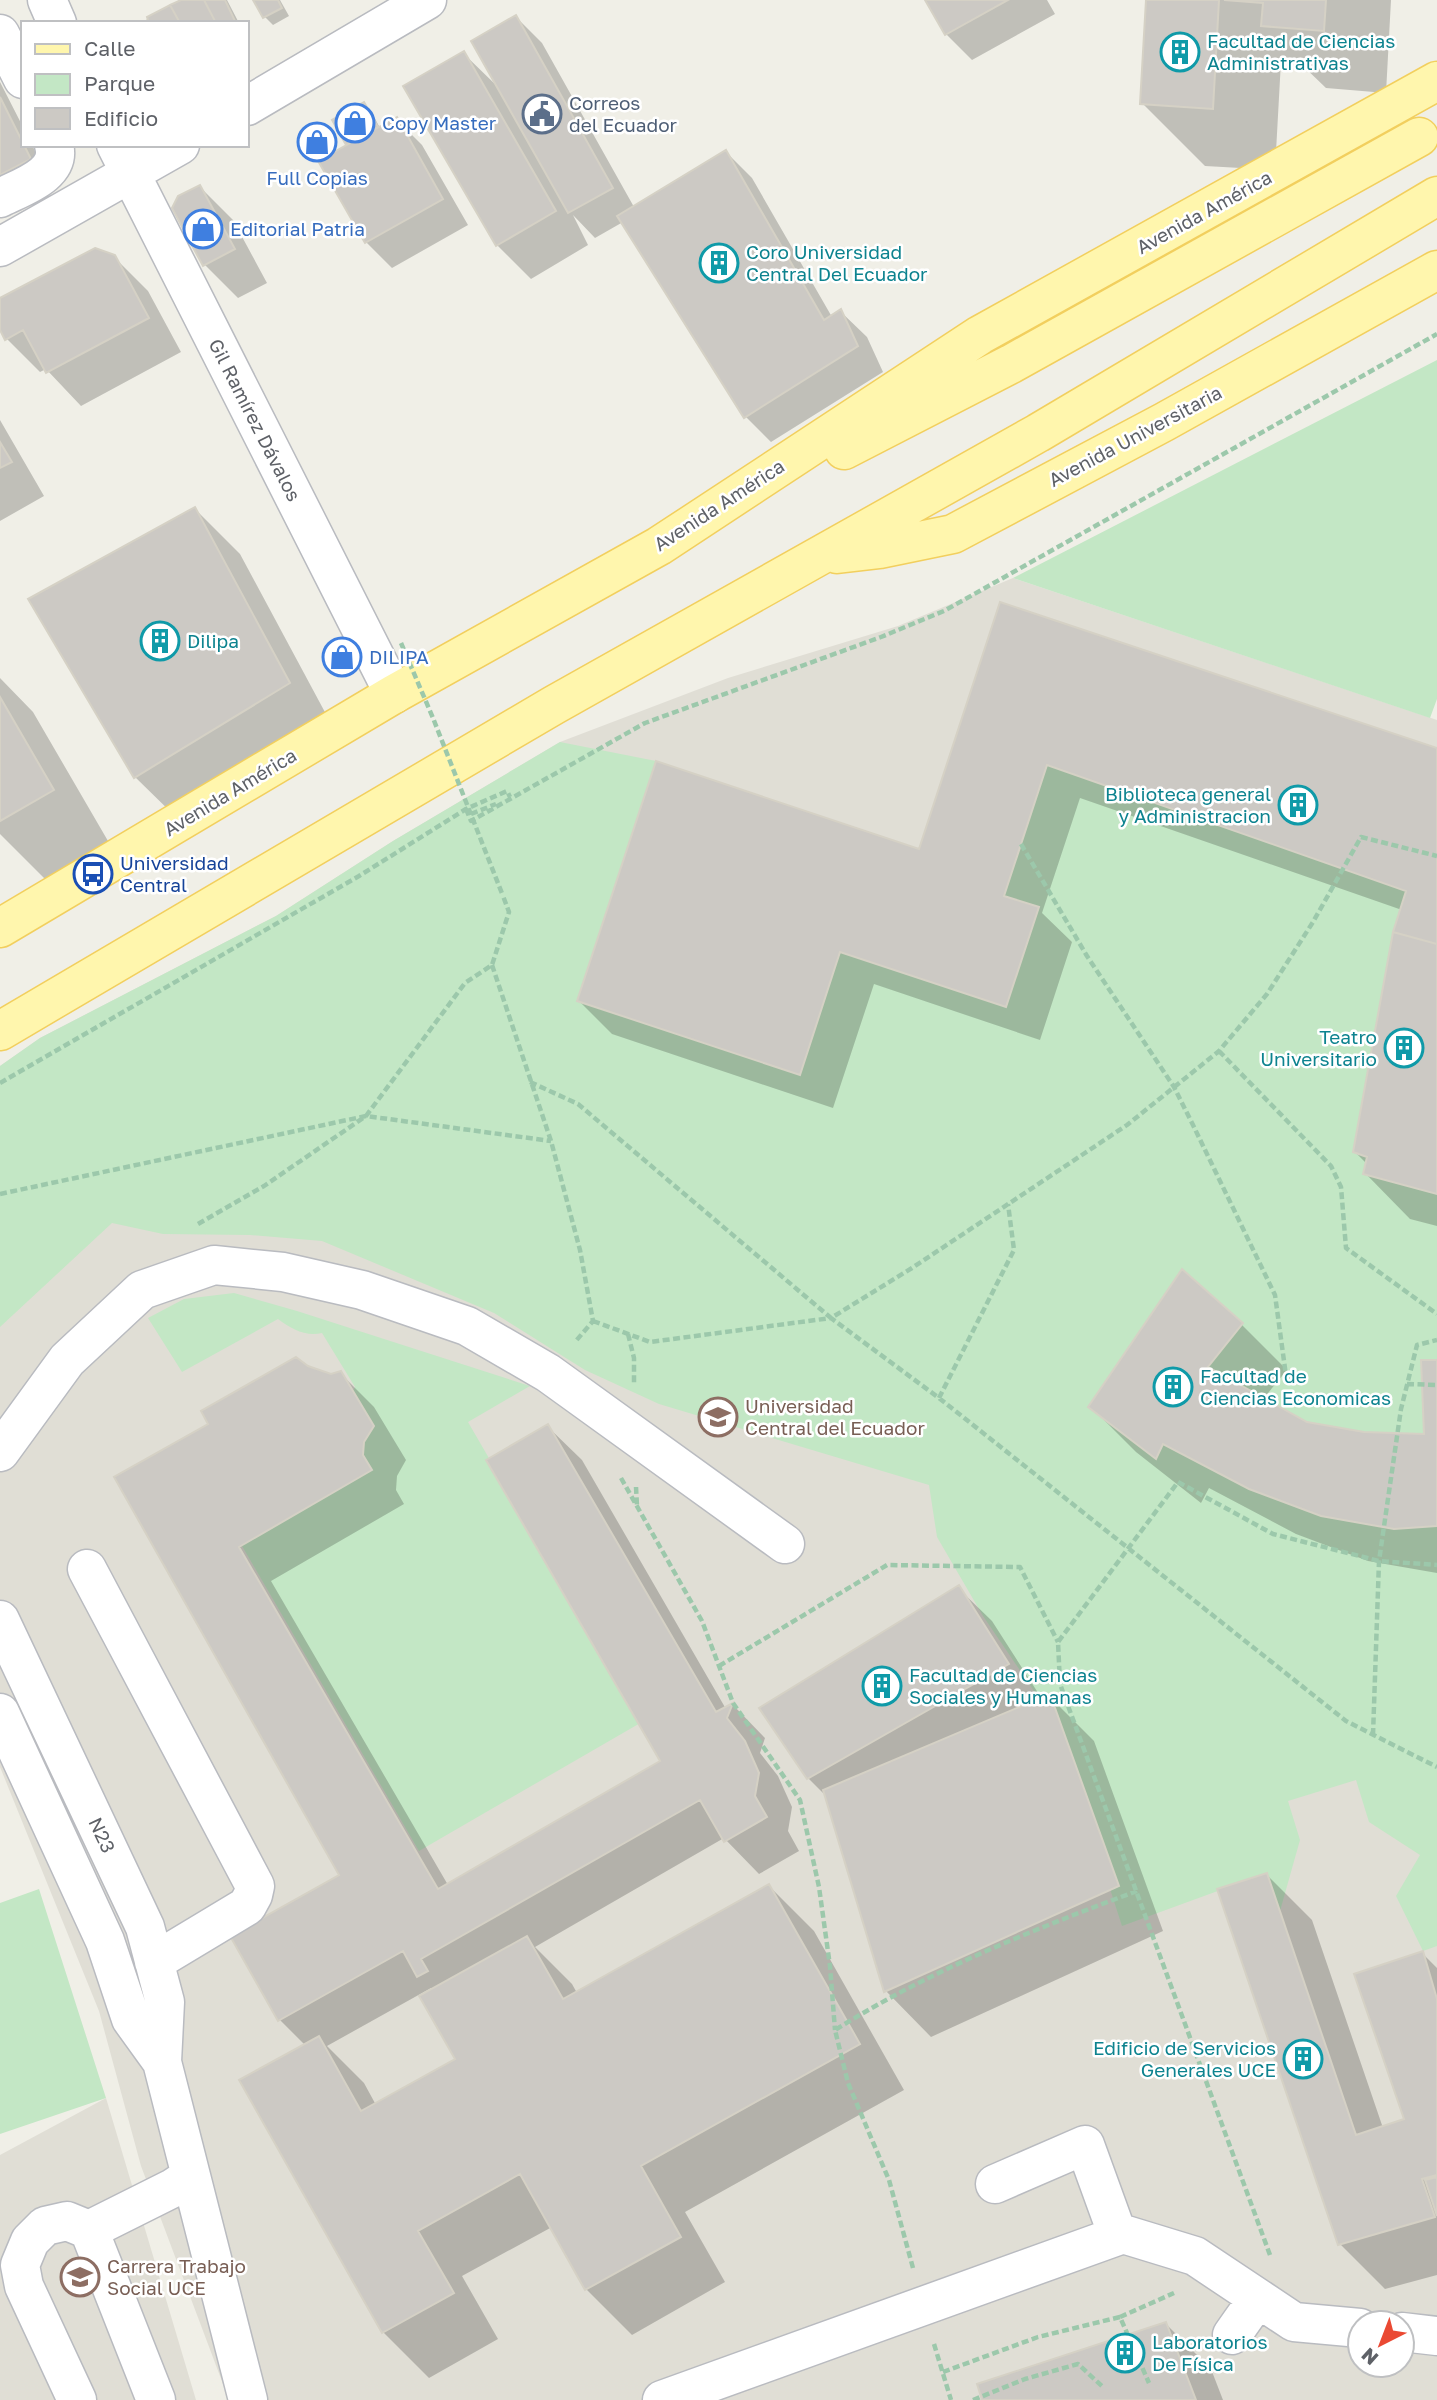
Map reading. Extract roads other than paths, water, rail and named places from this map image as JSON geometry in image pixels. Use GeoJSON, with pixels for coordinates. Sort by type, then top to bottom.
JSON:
{"type":"FeatureCollection","features":[{"type":"Feature","properties":{"kind":"main road","name":"Avenida América"},"geometry":{"type":"LineString","coordinates":[[0,928],[394,694],[659,545],[980,335],[1437,81]]}},
{"type":"Feature","properties":{"kind":"main road"},"geometry":{"type":"LineString","coordinates":[[659,545],[1011,364],[1419,138]]}},
{"type":"Feature","properties":{"kind":"main road"},"geometry":{"type":"LineString","coordinates":[[0,1031],[542,712],[1038,433],[1437,196]]}},
{"type":"Feature","properties":{"kind":"main road","name":"Avenida Universitaria"},"geometry":{"type":"LineString","coordinates":[[818,556],[880,549],[953,534],[1164,422],[1437,270]]}},
{"type":"Feature","properties":{"kind":"street"},"geometry":{"type":"LineString","coordinates":[[47,0],[56,21]]}},
{"type":"Feature","properties":{"kind":"street"},"geometry":{"type":"LineString","coordinates":[[248,105],[427,0]]}},
{"type":"Feature","properties":{"kind":"street"},"geometry":{"type":"LineString","coordinates":[[0,34],[21,75]]}},
{"type":"Feature","properties":{"kind":"street"},"geometry":{"type":"LineString","coordinates":[[0,198],[44,174],[53,166],[55,147]]}},
{"type":"Feature","properties":{"kind":"street"},"geometry":{"type":"LineString","coordinates":[[0,247],[122,160],[172,147]]}},
{"type":"Feature","properties":{"kind":"street","name":"Gil Ramírez Dávalos"},"geometry":{"type":"LineString","coordinates":[[122,160],[394,694]]}},
{"type":"Feature","properties":{"kind":"street"},"geometry":{"type":"LineString","coordinates":[[0,1452],[67,1360],[142,1290],[214,1265],[283,1272],[362,1290],[467,1326],[548,1373],[785,1544]]}},
{"type":"Feature","properties":{"kind":"street"},"geometry":{"type":"LineString","coordinates":[[87,1569],[255,1886],[247,1906],[154,1962]]}},
{"type":"Feature","properties":{"kind":"street","name":"N23"},"geometry":{"type":"LineString","coordinates":[[0,1620],[145,1927],[165,2002],[162,2062],[248,2400]]}},
{"type":"Feature","properties":{"kind":"street","name":"N23"},"geometry":{"type":"LineString","coordinates":[[0,1713],[105,1941],[131,2019],[162,2062]]}},
{"type":"Feature","properties":{"kind":"street"},"geometry":{"type":"LineString","coordinates":[[995,2184],[1085,2145],[1118,2236]]}},
{"type":"Feature","properties":{"kind":"street"},"geometry":{"type":"LineString","coordinates":[[89,2230],[191,2176]]}},
{"type":"Feature","properties":{"kind":"street"},"geometry":{"type":"LineString","coordinates":[[77,2400],[23,2286],[20,2265],[30,2241],[45,2226],[66,2221],[89,2230],[156,2400]]}},
{"type":"Feature","properties":{"kind":"street"},"geometry":{"type":"LineString","coordinates":[[662,2400],[1123,2234],[1195,2256],[1294,2322],[1346,2327]]}},
{"type":"Feature","properties":{"kind":"street"},"geometry":{"type":"LineString","coordinates":[[1232,2335],[1258,2298]]}},
{"type":"Feature","properties":{"kind":"street"},"geometry":{"type":"LineString","coordinates":[[1416,2334],[1437,2336]]}},
{"type":"Feature","properties":{"kind":"place","name":"Facultad de Ciencias Administrativas"},"geometry":{"type":"Point","coordinates":[1180,52]}},
{"type":"Feature","properties":{"kind":"place","name":"Correos del Ecuador"},"geometry":{"type":"Point","coordinates":[542,114]}},
{"type":"Feature","properties":{"kind":"place","name":"Copy Master"},"geometry":{"type":"Point","coordinates":[355,123]}},
{"type":"Feature","properties":{"kind":"place","name":"Full Copias"},"geometry":{"type":"Point","coordinates":[317,142]}},
{"type":"Feature","properties":{"kind":"place","name":"Editorial Patria"},"geometry":{"type":"Point","coordinates":[203,229]}},
{"type":"Feature","properties":{"kind":"place","name":"Coro Universidad Central Del Ecuador"},"geometry":{"type":"Point","coordinates":[719,263]}},
{"type":"Feature","properties":{"kind":"place","name":"Dilipa"},"geometry":{"type":"Point","coordinates":[160,641]}},
{"type":"Feature","properties":{"kind":"place","name":"DILIPA"},"geometry":{"type":"Point","coordinates":[342,657]}},
{"type":"Feature","properties":{"kind":"place","name":"Biblioteca general y Administracion"},"geometry":{"type":"Point","coordinates":[1298,805]}},
{"type":"Feature","properties":{"kind":"place","name":"Universidad Central"},"geometry":{"type":"Point","coordinates":[93,874]}},
{"type":"Feature","properties":{"kind":"place","name":"Teatro Universitario"},"geometry":{"type":"Point","coordinates":[1404,1048]}},
{"type":"Feature","properties":{"kind":"place","name":"Facultad de Ciencias Economicas"},"geometry":{"type":"Point","coordinates":[1173,1387]}},
{"type":"Feature","properties":{"kind":"place","name":"Universidad Central del Ecuador"},"geometry":{"type":"Point","coordinates":[718,1417]}},
{"type":"Feature","properties":{"kind":"place","name":"Facultad de Ciencias Sociales y Humanas"},"geometry":{"type":"Point","coordinates":[882,1686]}},
{"type":"Feature","properties":{"kind":"place","name":"Edificio de Servicios Generales UCE"},"geometry":{"type":"Point","coordinates":[1303,2059]}},
{"type":"Feature","properties":{"kind":"place","name":"Carrera Trabajo Social UCE"},"geometry":{"type":"Point","coordinates":[80,2277]}},
{"type":"Feature","properties":{"kind":"place","name":"Laboratorios De Física"},"geometry":{"type":"Point","coordinates":[1125,2353]}}]}
